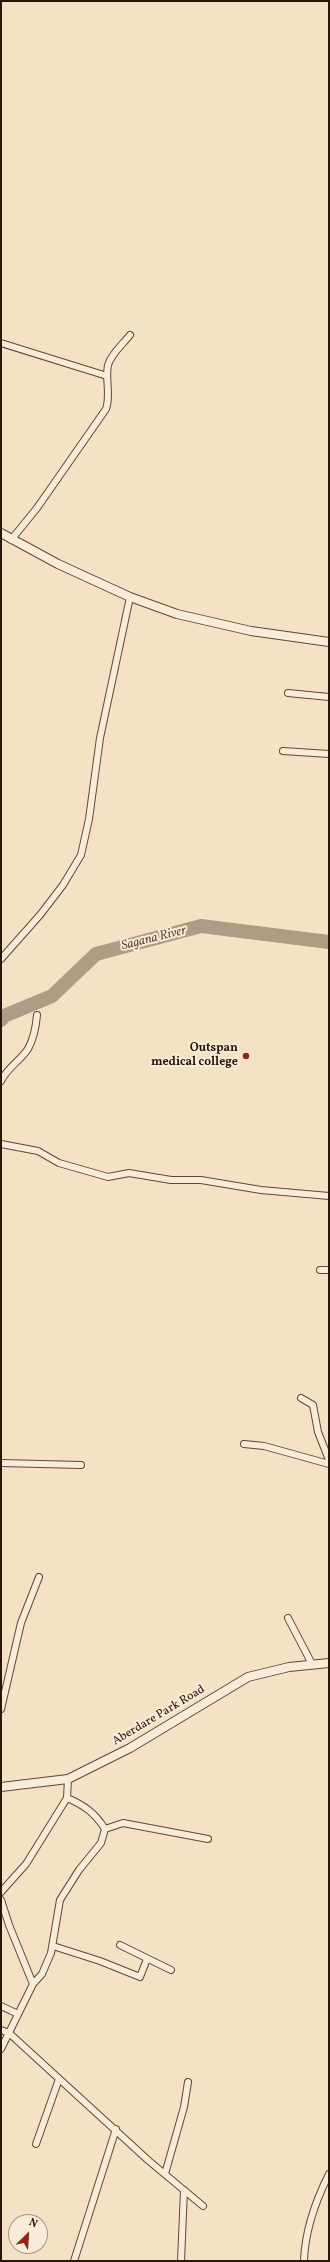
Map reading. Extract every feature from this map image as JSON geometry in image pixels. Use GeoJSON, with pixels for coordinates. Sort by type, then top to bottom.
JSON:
{"type":"FeatureCollection","features":[{"type":"Feature","properties":{"kind":"street"},"geometry":{"type":"LineString","coordinates":[[11,540],[37,508],[106,409],[108,400],[107,376],[110,360],[130,334]]}},
{"type":"Feature","properties":{"kind":"street"},"geometry":{"type":"LineString","coordinates":[[1,343],[107,376]]}},
{"type":"Feature","properties":{"kind":"street"},"geometry":{"type":"LineString","coordinates":[[1,533],[11,540],[58,564],[130,597],[176,614],[251,631],[329,642]]}},
{"type":"Feature","properties":{"kind":"street"},"geometry":{"type":"LineString","coordinates":[[1,958],[64,885],[81,855],[89,819],[100,738],[130,597]]}},
{"type":"Feature","properties":{"kind":"street"},"geometry":{"type":"LineString","coordinates":[[288,693],[329,697]]}},
{"type":"Feature","properties":{"kind":"street"},"geometry":{"type":"LineString","coordinates":[[283,751],[329,754]]}},
{"type":"Feature","properties":{"kind":"street"},"geometry":{"type":"LineString","coordinates":[[1,1081],[4,1075],[27,1050],[35,1032],[37,1015]]}},
{"type":"Feature","properties":{"kind":"street"},"geometry":{"type":"LineString","coordinates":[[1,1144],[38,1151],[59,1163],[108,1177],[129,1173],[171,1180],[200,1180],[261,1190],[329,1196]]}},
{"type":"Feature","properties":{"kind":"street"},"geometry":{"type":"LineString","coordinates":[[320,1270],[329,1270]]}},
{"type":"Feature","properties":{"kind":"street"},"geometry":{"type":"LineString","coordinates":[[301,1398],[313,1405],[318,1432],[329,1460]]}},
{"type":"Feature","properties":{"kind":"street"},"geometry":{"type":"LineString","coordinates":[[244,1444],[264,1446],[329,1464]]}},
{"type":"Feature","properties":{"kind":"street"},"geometry":{"type":"LineString","coordinates":[[1,1462],[81,1465]]}},
{"type":"Feature","properties":{"kind":"street"},"geometry":{"type":"LineString","coordinates":[[1,1708],[21,1623],[39,1577]]}},
{"type":"Feature","properties":{"kind":"street"},"geometry":{"type":"LineString","coordinates":[[288,1618],[312,1664]]}},
{"type":"Feature","properties":{"kind":"street","name":"Aberdare Park Road"},"geometry":{"type":"LineString","coordinates":[[1,1787],[68,1779],[124,1752],[248,1676],[268,1670],[329,1663]]}},
{"type":"Feature","properties":{"kind":"street"},"geometry":{"type":"LineString","coordinates":[[1,1892],[26,1864],[68,1798],[68,1779]]}},
{"type":"Feature","properties":{"kind":"street"},"geometry":{"type":"LineString","coordinates":[[1,2049],[33,1984],[42,1974],[53,1946],[60,1900],[79,1870],[101,1843],[105,1829],[99,1819],[85,1806],[68,1798]]}},
{"type":"Feature","properties":{"kind":"street"},"geometry":{"type":"LineString","coordinates":[[105,1829],[123,1823],[208,1838]]}},
{"type":"Feature","properties":{"kind":"street"},"geometry":{"type":"LineString","coordinates":[[1,1900],[11,1932],[33,1984]]}},
{"type":"Feature","properties":{"kind":"street"},"geometry":{"type":"LineString","coordinates":[[120,1945],[171,1970]]}},
{"type":"Feature","properties":{"kind":"street"},"geometry":{"type":"LineString","coordinates":[[53,1946],[100,1961],[140,1977],[147,1959]]}},
{"type":"Feature","properties":{"kind":"street"},"geometry":{"type":"LineString","coordinates":[[1,2006],[18,2014]]}},
{"type":"Feature","properties":{"kind":"street"},"geometry":{"type":"LineString","coordinates":[[1,2030],[9,2033],[164,2174],[203,2206]]}},
{"type":"Feature","properties":{"kind":"street"},"geometry":{"type":"LineString","coordinates":[[36,2144],[59,2079]]}},
{"type":"Feature","properties":{"kind":"street"},"geometry":{"type":"LineString","coordinates":[[164,2174],[184,2107],[188,2082]]}},
{"type":"Feature","properties":{"kind":"street"},"geometry":{"type":"LineString","coordinates":[[74,2261],[116,2129]]}},
{"type":"Feature","properties":{"kind":"street"},"geometry":{"type":"LineString","coordinates":[[304,2261],[304,2243],[310,2220],[329,2174]]}},
{"type":"Feature","properties":{"kind":"street"},"geometry":{"type":"LineString","coordinates":[[181,2261],[184,2190]]}},
{"type":"Feature","properties":{"kind":"waterway","name":"Sagana River"},"geometry":{"type":"LineString","coordinates":[[1,1020],[4,1016],[52,996],[96,954],[201,926],[329,942]]}},
{"type":"Feature","properties":{"kind":"place","name":"Outspan medical college"},"geometry":{"type":"Point","coordinates":[246,1056]}}]}
